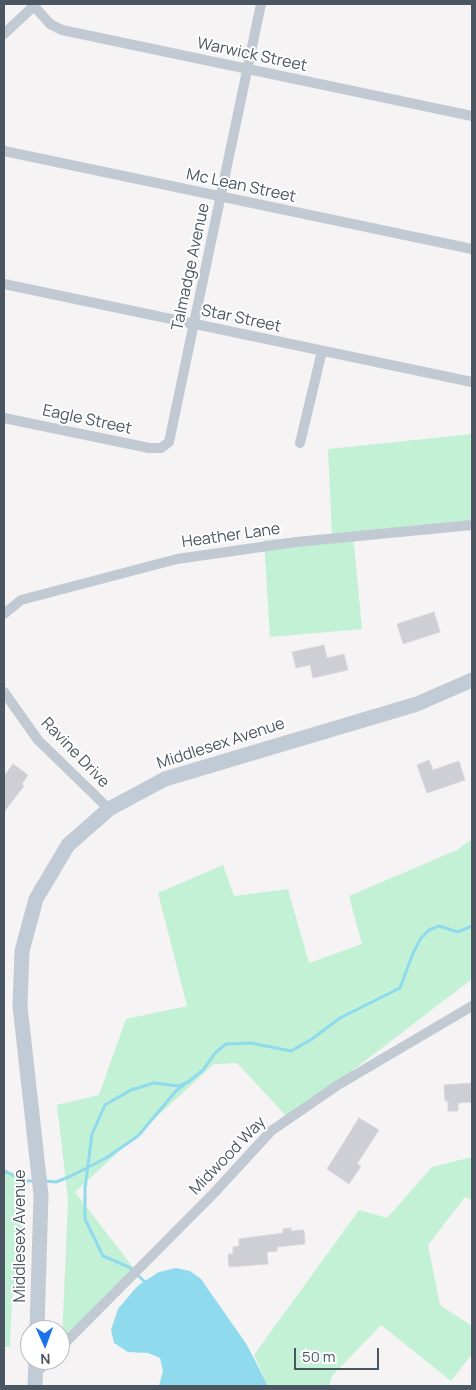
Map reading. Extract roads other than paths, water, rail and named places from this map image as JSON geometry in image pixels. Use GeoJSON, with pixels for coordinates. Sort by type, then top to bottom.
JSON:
{"type":"FeatureCollection","features":[{"type":"Feature","properties":{"kind":"street","name":"Talmadge Avenue"},"geometry":{"type":"LineString","coordinates":[[164,446],[170,438],[261,4]]}},
{"type":"Feature","properties":{"kind":"street","name":"Warwick Street"},"geometry":{"type":"LineString","coordinates":[[35,5],[50,24],[62,30],[472,116]]}},
{"type":"Feature","properties":{"kind":"street"},"geometry":{"type":"LineString","coordinates":[[4,34],[35,5]]}},
{"type":"Feature","properties":{"kind":"street","name":"Mc Lean Street"},"geometry":{"type":"LineString","coordinates":[[4,151],[472,249]]}},
{"type":"Feature","properties":{"kind":"street","name":"Star Street"},"geometry":{"type":"LineString","coordinates":[[4,284],[472,382]]}},
{"type":"Feature","properties":{"kind":"street"},"geometry":{"type":"LineString","coordinates":[[300,444],[322,351]]}},
{"type":"Feature","properties":{"kind":"street","name":"Eagle Street"},"geometry":{"type":"LineString","coordinates":[[4,418],[149,448],[164,446]]}},
{"type":"Feature","properties":{"kind":"street","name":"Heather Lane"},"geometry":{"type":"LineString","coordinates":[[4,614],[21,600],[177,559],[296,542],[472,525]]}},
{"type":"Feature","properties":{"kind":"street","name":"Middlesex Avenue"},"geometry":{"type":"LineString","coordinates":[[38,1320],[41,1194],[20,1006],[22,951],[36,899],[68,845],[109,809],[165,779],[418,704],[472,680]]}},
{"type":"Feature","properties":{"kind":"street","name":"Ravine Drive"},"geometry":{"type":"LineString","coordinates":[[4,692],[38,740],[109,809]]}},
{"type":"Feature","properties":{"kind":"street","name":"Midwood Way"},"geometry":{"type":"LineString","coordinates":[[70,1338],[214,1193],[271,1130],[338,1085],[472,1006]]}},
{"type":"Feature","properties":{"kind":"water"},"geometry":{"type":"Polygon","coordinates":[[[176,1268],[190,1271],[201,1279],[247,1345],[268,1386],[159,1386],[163,1371],[160,1358],[148,1353],[128,1352],[114,1343],[111,1330],[118,1309],[140,1284],[159,1272],[176,1268]]]}},
{"type":"Feature","properties":{"kind":"waterway"},"geometry":{"type":"LineString","coordinates":[[144,1281],[129,1267],[103,1256],[85,1219],[85,1188],[92,1134],[105,1105],[131,1090],[154,1083],[178,1086],[188,1082],[203,1070],[215,1053],[226,1044],[251,1043],[291,1051],[312,1039],[340,1018],[400,988],[413,953],[421,938],[429,930],[439,926],[458,932],[472,926]]}},
{"type":"Feature","properties":{"kind":"waterway"},"geometry":{"type":"LineString","coordinates":[[45,1181],[56,1182],[71,1176],[106,1158],[138,1136],[176,1091],[185,1084]]}},
{"type":"Feature","properties":{"kind":"waterway"},"geometry":{"type":"LineString","coordinates":[[4,1171],[27,1181],[36,1181]]}}]}
